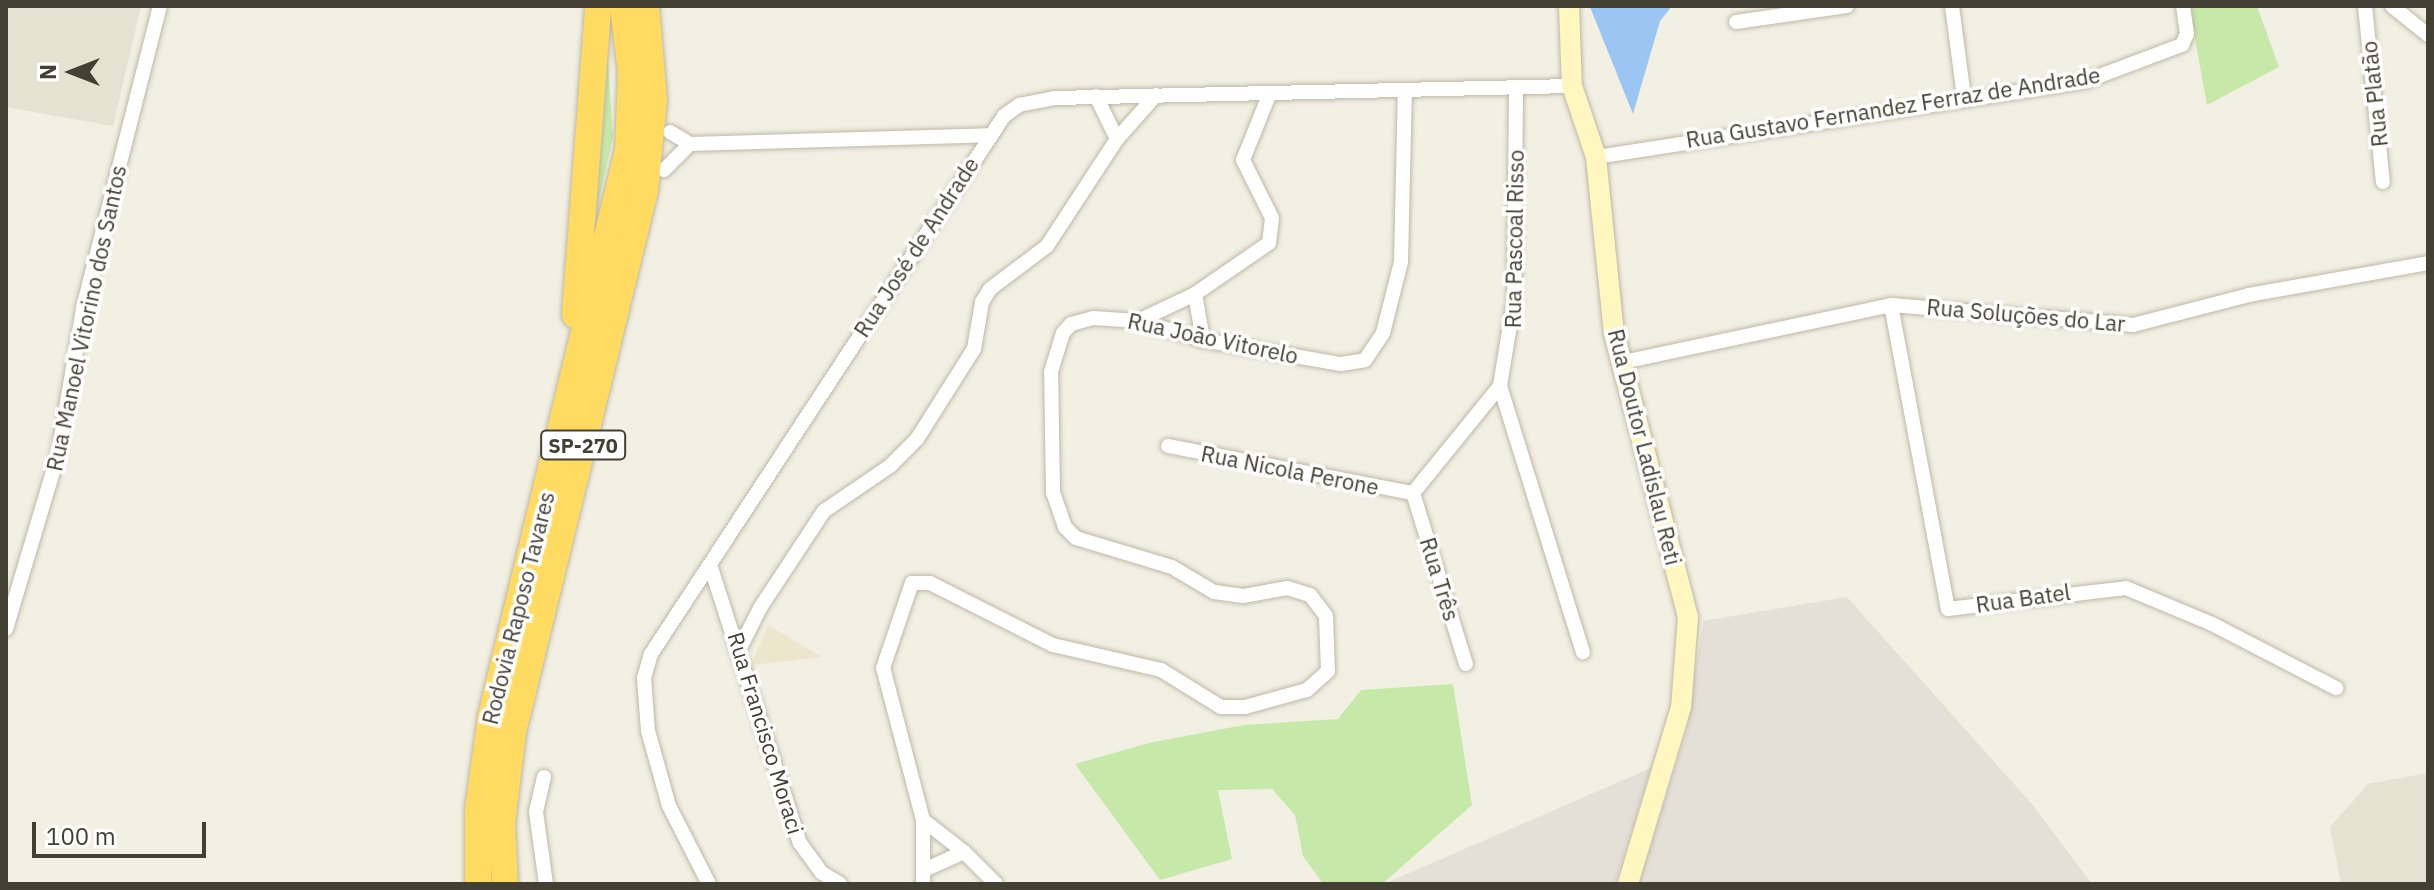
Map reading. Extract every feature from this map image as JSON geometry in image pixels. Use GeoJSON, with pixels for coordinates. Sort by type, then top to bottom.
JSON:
{"type":"FeatureCollection","features":[{"type":"Feature","properties":{"kind":"highway"},"geometry":{"type":"LineString","coordinates":[[567,402],[598,6]]}},
{"type":"Feature","properties":{"kind":"highway","name":"Rodovia Raposo Tavares"},"geometry":{"type":"LineString","coordinates":[[478,884],[478,810],[491,716],[628,150],[632,98],[623,6]]}},
{"type":"Feature","properties":{"kind":"highway"},"geometry":{"type":"LineString","coordinates":[[608,347],[634,279],[664,170],[680,138],[670,80],[649,6]]}},
{"type":"Feature","properties":{"kind":"highway","name":"Rodovia Raposo Tavares"},"geometry":{"type":"LineString","coordinates":[[505,884],[502,823],[513,732],[608,347],[652,142],[654,60],[649,6]]}},
{"type":"Feature","properties":{"kind":"street","name":"Rua Manoel Vitorino dos Santos"},"geometry":{"type":"LineString","coordinates":[[6,629],[58,455],[83,308],[160,6]]}},
{"type":"Feature","properties":{"kind":"street","name":"Rua Doutor Ladislau Reti"},"geometry":{"type":"LineString","coordinates":[[1569,6],[1572,86],[1596,157],[1612,318],[1689,637],[1681,707],[1628,884]]}},
{"type":"Feature","properties":{"kind":"street"},"geometry":{"type":"LineString","coordinates":[[1736,22],[1847,6]]}},
{"type":"Feature","properties":{"kind":"street"},"geometry":{"type":"LineString","coordinates":[[1952,6],[1964,97]]}},
{"type":"Feature","properties":{"kind":"street","name":"Rua Gustavo Fernandez Ferraz de Andrade"},"geometry":{"type":"LineString","coordinates":[[1596,157],[1964,97],[2086,81],[2184,42],[2183,6]]}},
{"type":"Feature","properties":{"kind":"street","name":"Rua Platão"},"geometry":{"type":"LineString","coordinates":[[2365,6],[2383,182]]}},
{"type":"Feature","properties":{"kind":"street"},"geometry":{"type":"LineString","coordinates":[[2392,6],[2428,35]]}},
{"type":"Feature","properties":{"kind":"street","name":"Rua José de Andrade"},"geometry":{"type":"LineString","coordinates":[[709,884],[669,806],[648,731],[644,678],[662,634],[711,568],[989,135],[1019,105],[1096,96],[1516,90],[1572,86]]}},
{"type":"Feature","properties":{"kind":"street","name":"Rua Pascoal Risso"},"geometry":{"type":"LineString","coordinates":[[1516,90],[1514,301],[1500,386],[1583,652]]}},
{"type":"Feature","properties":{"kind":"street","name":"Rua João Vitorelo"},"geometry":{"type":"LineString","coordinates":[[923,820],[883,668],[906,589],[921,581],[1053,645],[1161,670],[1221,707],[1245,707],[1320,683],[1328,671],[1326,616],[1310,595],[1287,588],[1243,596],[1214,592],[1172,567],[1076,538],[1057,512],[1051,372],[1057,343],[1071,324],[1082,320],[1138,321],[1203,340],[1341,364],[1372,353],[1383,333],[1405,235],[1405,91]]}},
{"type":"Feature","properties":{"kind":"street"},"geometry":{"type":"LineString","coordinates":[[1138,321],[1195,294],[1269,243],[1272,218],[1243,160],[1270,93]]}},
{"type":"Feature","properties":{"kind":"street"},"geometry":{"type":"LineString","coordinates":[[740,648],[760,608],[824,511],[890,466],[917,439],[974,349],[982,302],[990,289],[1047,246],[1117,139],[1156,95]]}},
{"type":"Feature","properties":{"kind":"street"},"geometry":{"type":"LineString","coordinates":[[1096,96],[1117,139]]}},
{"type":"Feature","properties":{"kind":"street"},"geometry":{"type":"LineString","coordinates":[[680,138],[989,135]]}},
{"type":"Feature","properties":{"kind":"street","name":"Rua Soluções do Lar"},"geometry":{"type":"LineString","coordinates":[[1623,362],[1891,305],[2133,325],[2249,295],[2428,263]]}},
{"type":"Feature","properties":{"kind":"street"},"geometry":{"type":"LineString","coordinates":[[1195,294],[1203,340]]}},
{"type":"Feature","properties":{"kind":"street","name":"Rua Batel"},"geometry":{"type":"LineString","coordinates":[[1891,305],[1948,609],[2126,588],[2212,624],[2336,688]]}},
{"type":"Feature","properties":{"kind":"street","name":"Rua Pascoal Risso"},"geometry":{"type":"LineString","coordinates":[[1413,493],[1500,386]]}},
{"type":"Feature","properties":{"kind":"street","name":"Rua Nicola Perone"},"geometry":{"type":"LineString","coordinates":[[1168,446],[1413,493]]}},
{"type":"Feature","properties":{"kind":"street","name":"Rua Três"},"geometry":{"type":"LineString","coordinates":[[1413,493],[1466,664]]}},
{"type":"Feature","properties":{"kind":"street","name":"Rua Francisco Moraci"},"geometry":{"type":"LineString","coordinates":[[711,568],[740,648],[800,843],[822,873],[840,884]]}},
{"type":"Feature","properties":{"kind":"street"},"geometry":{"type":"LineString","coordinates":[[544,777],[536,812],[546,884]]}},
{"type":"Feature","properties":{"kind":"street"},"geometry":{"type":"LineString","coordinates":[[923,820],[964,852],[996,884]]}},
{"type":"Feature","properties":{"kind":"street"},"geometry":{"type":"LineString","coordinates":[[923,820],[924,877]]}},
{"type":"Feature","properties":{"kind":"street"},"geometry":{"type":"LineString","coordinates":[[924,877],[964,852]]}},
{"type":"Feature","properties":{"kind":"shaded area"},"geometry":{"type":"Polygon","coordinates":[[[6,6],[141,6],[113,126],[6,107],[6,6]]]}},
{"type":"Feature","properties":{"kind":"shaded area"},"geometry":{"type":"Polygon","coordinates":[[[1847,597],[2032,804],[2092,884],[1639,884],[1687,730],[1703,621],[1847,597]]]}},
{"type":"Feature","properties":{"kind":"shaded area"},"geometry":{"type":"Polygon","coordinates":[[[768,625],[822,657],[751,665],[768,625]]]}},
{"type":"Feature","properties":{"kind":"shaded area"},"geometry":{"type":"Polygon","coordinates":[[[1651,768],[1615,884],[1384,884],[1651,768]]]}},
{"type":"Feature","properties":{"kind":"shaded area"},"geometry":{"type":"Polygon","coordinates":[[[2428,773],[2428,884],[2341,884],[2330,827],[2368,784],[2428,773]]]}},
{"type":"Feature","properties":{"kind":"green space"},"geometry":{"type":"Polygon","coordinates":[[[2189,6],[2257,6],[2279,67],[2207,105],[2189,6]]]}},
{"type":"Feature","properties":{"kind":"green space"},"geometry":{"type":"Polygon","coordinates":[[[606,33],[613,137],[584,269],[606,33]]]}},
{"type":"Feature","properties":{"kind":"green space"},"geometry":{"type":"Polygon","coordinates":[[[1453,684],[1472,805],[1382,884],[1323,884],[1303,856],[1295,815],[1272,789],[1218,790],[1232,859],[1160,880],[1075,764],[1149,743],[1244,725],[1338,719],[1361,690],[1453,684]]]}},
{"type":"Feature","properties":{"kind":"water"},"geometry":{"type":"Polygon","coordinates":[[[1672,6],[1660,21],[1633,114],[1590,7],[1672,6]]]}}]}
